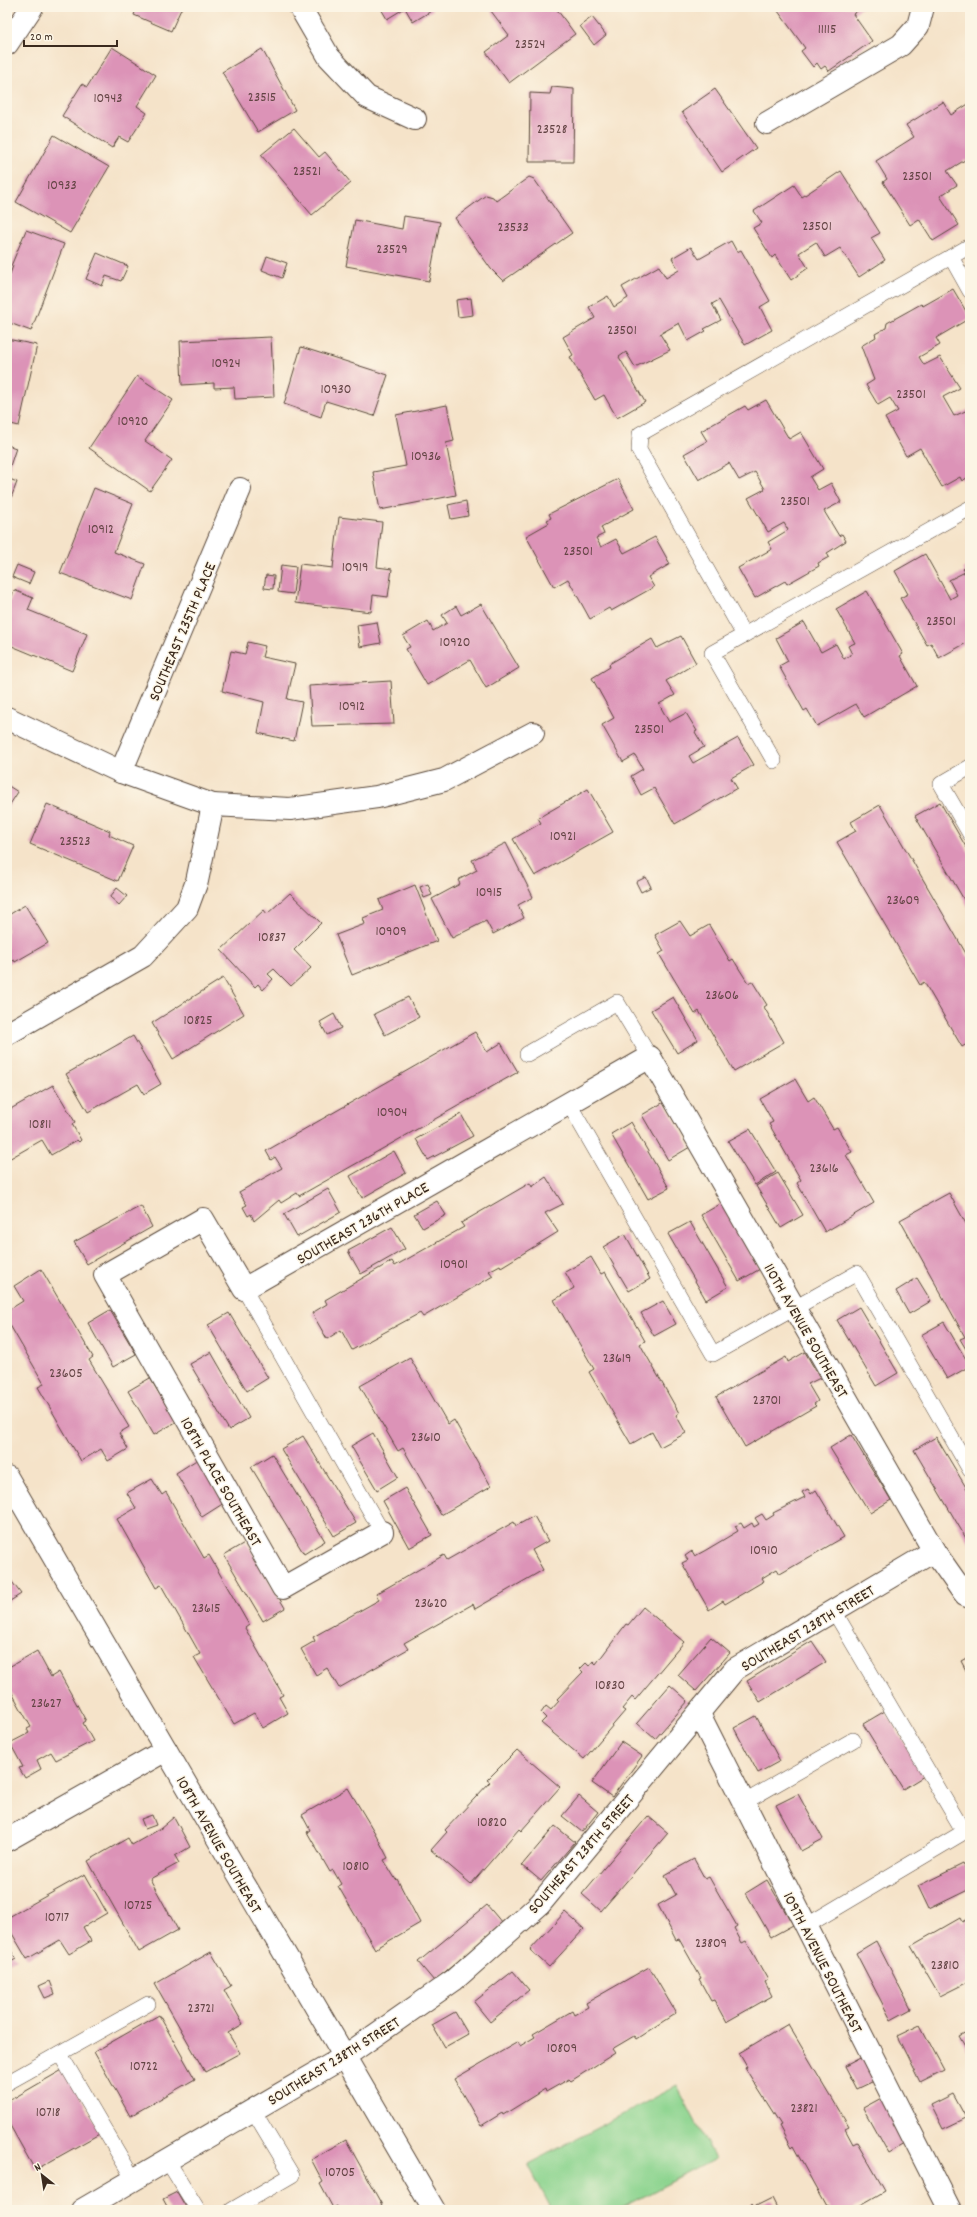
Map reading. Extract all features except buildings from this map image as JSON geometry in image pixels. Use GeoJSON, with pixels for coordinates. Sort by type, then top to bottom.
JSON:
{"type":"FeatureCollection","features":[{"type":"Feature","properties":{"kind":"street"},"geometry":{"type":"LineString","coordinates":[[7,44],[32,7]]}},
{"type":"Feature","properties":{"kind":"street"},"geometry":{"type":"LineString","coordinates":[[300,7],[329,57],[367,97],[415,119]]}},
{"type":"Feature","properties":{"kind":"street"},"geometry":{"type":"LineString","coordinates":[[767,124],[901,45],[918,26],[923,7]]}},
{"type":"Feature","properties":{"kind":"street","name":"SOUTHEAST 235TH PLACE"},"geometry":{"type":"LineString","coordinates":[[121,772],[240,489]]}},
{"type":"Feature","properties":{"kind":"street"},"geometry":{"type":"LineString","coordinates":[[7,718],[121,772],[213,805],[290,809],[377,798],[444,780],[533,733]]}},
{"type":"Feature","properties":{"kind":"street"},"geometry":{"type":"LineString","coordinates":[[7,1034],[143,956],[187,908],[197,881],[213,805]]}},
{"type":"Feature","properties":{"kind":"street","name":"SOUTHEAST 236TH PLACE"},"geometry":{"type":"LineString","coordinates":[[244,1289],[650,1057]]}},
{"type":"Feature","properties":{"kind":"street","name":"110TH AVENUE SOUTHEAST"},"geometry":{"type":"LineString","coordinates":[[650,1057],[934,1551],[965,1595],[970,1597]]}},
{"type":"Feature","properties":{"kind":"street","name":"108TH PLACE SOUTHEAST"},"geometry":{"type":"LineString","coordinates":[[244,1289],[203,1218],[105,1275],[283,1588],[382,1532]]}},
{"type":"Feature","properties":{"kind":"street","name":"108TH AVENUE SOUTHEAST"},"geometry":{"type":"LineString","coordinates":[[7,1477],[434,2210]]}},
{"type":"Feature","properties":{"kind":"street","name":"SOUTHEAST 238TH STREET"},"geometry":{"type":"LineString","coordinates":[[82,2210],[344,2057],[454,1980],[540,1904],[736,1669],[934,1551]]}},
{"type":"Feature","properties":{"kind":"street","name":"109TH AVENUE SOUTHEAST"},"geometry":{"type":"LineString","coordinates":[[698,1714],[950,2210]]}},
{"type":"Feature","properties":{"kind":"street"},"geometry":{"type":"LineString","coordinates":[[7,1840],[166,1750]]}},
{"type":"Feature","properties":{"kind":"lane"},"geometry":{"type":"LineString","coordinates":[[744,635],[638,450],[640,434],[970,246]]}},
{"type":"Feature","properties":{"kind":"lane"},"geometry":{"type":"LineString","coordinates":[[951,257],[970,291]]}},
{"type":"Feature","properties":{"kind":"lane"},"geometry":{"type":"LineString","coordinates":[[774,761],[712,653],[970,508]]}},
{"type":"Feature","properties":{"kind":"lane"},"geometry":{"type":"LineString","coordinates":[[970,768],[941,784],[970,834]]}},
{"type":"Feature","properties":{"kind":"lane"},"geometry":{"type":"LineString","coordinates":[[527,1054],[617,1002],[650,1057]]}},
{"type":"Feature","properties":{"kind":"lane"},"geometry":{"type":"LineString","coordinates":[[569,1104],[713,1354],[857,1273],[970,1470]]}},
{"type":"Feature","properties":{"kind":"lane"},"geometry":{"type":"LineString","coordinates":[[244,1289],[382,1532]]}},
{"type":"Feature","properties":{"kind":"lane"},"geometry":{"type":"LineString","coordinates":[[806,1926],[964,1832],[834,1610]]}},
{"type":"Feature","properties":{"kind":"lane"},"geometry":{"type":"LineString","coordinates":[[743,1803],[853,1740]]}},
{"type":"Feature","properties":{"kind":"lane"},"geometry":{"type":"LineString","coordinates":[[7,2083],[148,2004]]}},
{"type":"Feature","properties":{"kind":"lane"},"geometry":{"type":"LineString","coordinates":[[60,2054],[134,2180]]}},
{"type":"Feature","properties":{"kind":"lane"},"geometry":{"type":"LineString","coordinates":[[232,2210],[292,2175],[253,2110]]}},
{"type":"Feature","properties":{"kind":"lane"},"geometry":{"type":"LineString","coordinates":[[167,2160],[198,2210]]}},
{"type":"Feature","properties":{"kind":"green space"},"geometry":{"type":"Polygon","coordinates":[[[677,2086],[715,2159],[618,2210],[552,2210],[528,2164],[677,2086]]]}}]}
